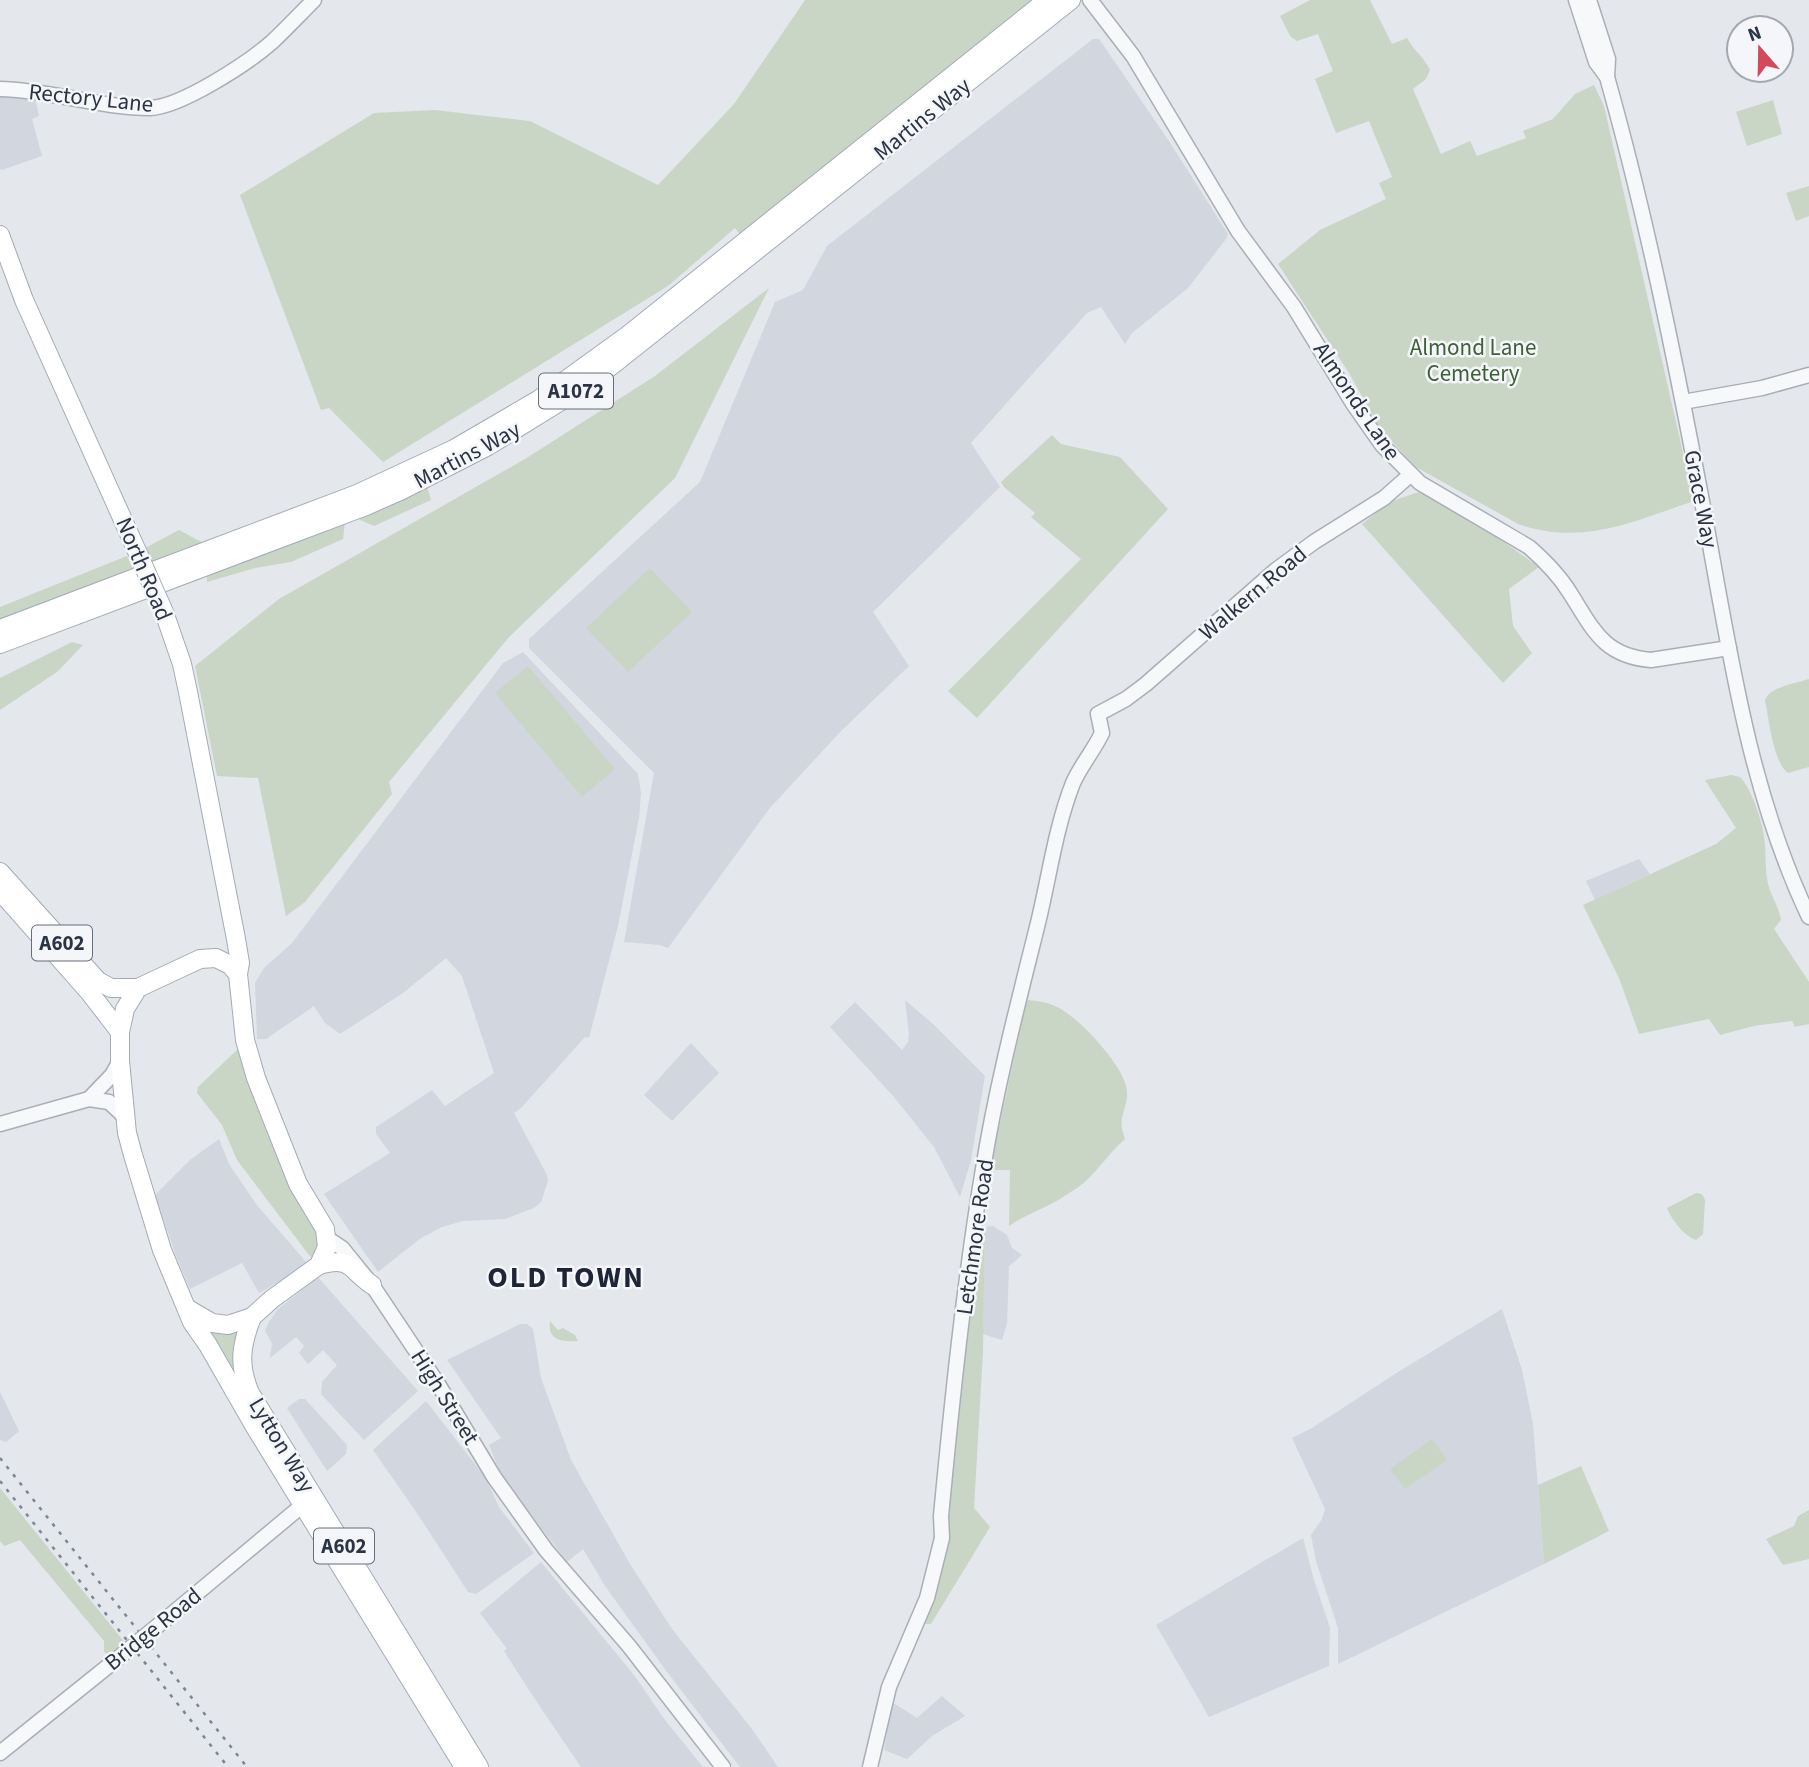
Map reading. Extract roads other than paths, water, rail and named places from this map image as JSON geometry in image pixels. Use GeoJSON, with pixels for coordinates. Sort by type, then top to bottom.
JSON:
{"type":"FeatureCollection","features":[{"type":"Feature","properties":{"kind":"main road","name":"A1072"},"geometry":{"type":"LineString","coordinates":[[0,629],[356,494],[454,449],[519,412],[628,335],[1047,0]]}},
{"type":"Feature","properties":{"kind":"main road","name":"Martins Way"},"geometry":{"type":"LineString","coordinates":[[0,644],[366,506],[488,446],[577,391],[615,363],[1071,0]]}},
{"type":"Feature","properties":{"kind":"main road","name":"North Road"},"geometry":{"type":"LineString","coordinates":[[0,235],[35,324],[164,612],[182,664],[240,964],[239,983]]}},
{"type":"Feature","properties":{"kind":"main road","name":"A602"},"geometry":{"type":"LineString","coordinates":[[0,872],[98,981],[111,988],[138,988]]}},
{"type":"Feature","properties":{"kind":"main road","name":"A602"},"geometry":{"type":"LineString","coordinates":[[0,891],[90,993],[120,1032]]}},
{"type":"Feature","properties":{"kind":"main road"},"geometry":{"type":"LineString","coordinates":[[138,988],[200,959],[215,948],[227,934],[231,920]]}},
{"type":"Feature","properties":{"kind":"main road"},"geometry":{"type":"LineString","coordinates":[[200,959],[221,960],[230,965],[239,983]]}},
{"type":"Feature","properties":{"kind":"main road","name":"High Street"},"geometry":{"type":"LineString","coordinates":[[239,983],[245,1040],[256,1078],[298,1184],[323,1225],[327,1238]]}},
{"type":"Feature","properties":{"kind":"main road","name":"Lytton Way"},"geometry":{"type":"LineString","coordinates":[[138,988],[125,1009],[120,1032],[125,1117],[133,1155],[162,1250],[192,1322],[464,1767]]}},
{"type":"Feature","properties":{"kind":"main road"},"geometry":{"type":"LineString","coordinates":[[188,1309],[212,1323],[228,1325],[252,1317],[319,1265],[326,1254],[327,1238]]}},
{"type":"Feature","properties":{"kind":"main road"},"geometry":{"type":"LineString","coordinates":[[319,1265],[344,1262],[372,1286]]}},
{"type":"Feature","properties":{"kind":"main road","name":"Lytton Way"},"geometry":{"type":"LineString","coordinates":[[252,1317],[242,1348],[241,1363],[250,1393],[479,1767]]}},
{"type":"Feature","properties":{"kind":"street","name":"Rectory Lane"},"geometry":{"type":"LineString","coordinates":[[0,89],[24,90],[137,107],[170,105],[260,52],[314,0]]}},
{"type":"Feature","properties":{"kind":"street","name":"Grace Way"},"geometry":{"type":"LineString","coordinates":[[1576,0],[1596,62],[1607,77]]}},
{"type":"Feature","properties":{"kind":"street","name":"Grace Way"},"geometry":{"type":"LineString","coordinates":[[1589,0],[1608,58],[1607,77],[1643,212],[1683,402],[1748,740],[1763,795],[1791,875],[1809,916]]}},
{"type":"Feature","properties":{"kind":"street","name":"Almonds Lane"},"geometry":{"type":"LineString","coordinates":[[1094,6],[1133,56],[1238,231],[1294,307],[1359,413],[1382,445],[1410,475],[1428,489],[1529,547],[1544,559],[1562,581],[1588,625],[1614,650],[1631,657],[1651,660],[1729,648]]}},
{"type":"Feature","properties":{"kind":"street"},"geometry":{"type":"LineString","coordinates":[[1683,402],[1809,375]]}},
{"type":"Feature","properties":{"kind":"street","name":"Walkern Road"},"geometry":{"type":"LineString","coordinates":[[1098,714],[1126,699],[1148,682],[1290,558],[1384,498],[1410,475]]}},
{"type":"Feature","properties":{"kind":"street","name":"Letchmore Road"},"geometry":{"type":"LineString","coordinates":[[870,1767],[889,1687],[927,1598],[942,1538],[941,1516],[956,1375],[983,1167],[1005,1058],[1050,877],[1056,839],[1078,771],[1102,733],[1098,714]]}},
{"type":"Feature","properties":{"kind":"street"},"geometry":{"type":"LineString","coordinates":[[89,1099],[112,1075],[121,1061]]}},
{"type":"Feature","properties":{"kind":"street"},"geometry":{"type":"LineString","coordinates":[[0,1124],[89,1099],[109,1102],[125,1117]]}},
{"type":"Feature","properties":{"kind":"street","name":"High Street"},"geometry":{"type":"LineString","coordinates":[[327,1238],[342,1248],[372,1286],[425,1364],[494,1477],[546,1550],[629,1646],[723,1767]]}},
{"type":"Feature","properties":{"kind":"street","name":"Bridge Road"},"geometry":{"type":"LineString","coordinates":[[0,1753],[304,1504]]}},
{"type":"Feature","properties":{"kind":"railway"},"geometry":{"type":"LineString","coordinates":[[0,1458],[247,1767]]}},
{"type":"Feature","properties":{"kind":"railway"},"geometry":{"type":"LineString","coordinates":[[0,1481],[228,1767]]}},
{"type":"Feature","properties":{"kind":"district","name":"OLD TOWN"},"geometry":{"type":"Point","coordinates":[566,1277]}},
{"type":"Feature","properties":{"kind":"park label","name":"Almond Lane Cemetery"},"geometry":{"type":"Point","coordinates":[1473,360]}}]}
